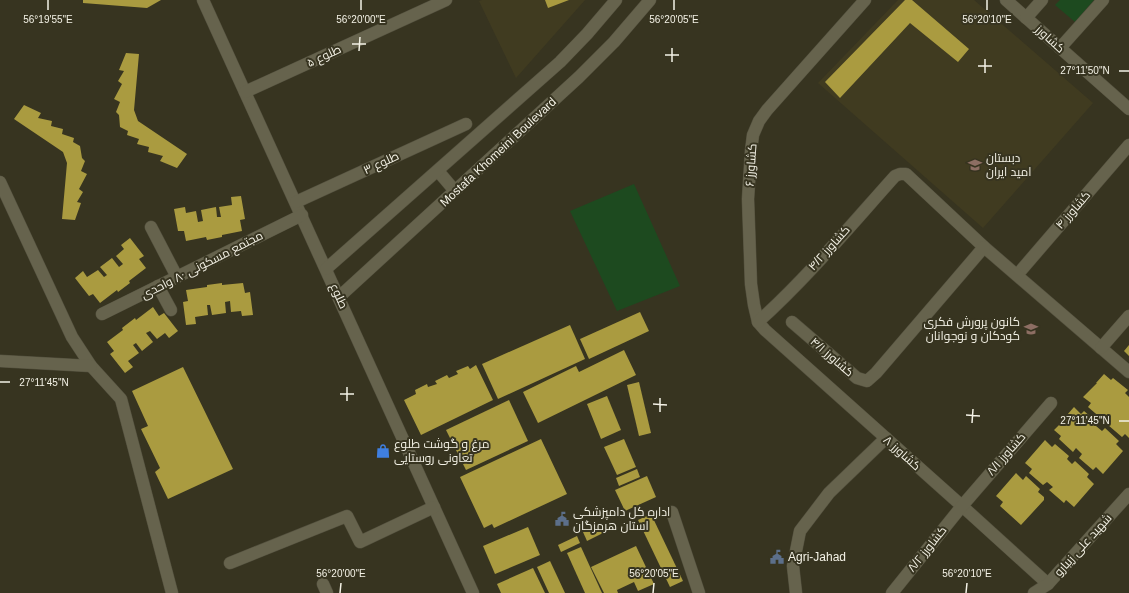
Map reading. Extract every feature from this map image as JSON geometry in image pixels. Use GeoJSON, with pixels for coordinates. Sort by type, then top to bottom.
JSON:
{"type":"FeatureCollection","features":[{"type":"Feature","properties":{"kind":"street","name":"طلوع"},"geometry":{"type":"LineString","coordinates":[[203,0],[473,593]]}},
{"type":"Feature","properties":{"kind":"street","name":"طلوع ۵"},"geometry":{"type":"LineString","coordinates":[[245,92],[446,0]]}},
{"type":"Feature","properties":{"kind":"street","name":"Mostafa Khomeini Boulevard"},"geometry":{"type":"LineString","coordinates":[[326,269],[560,62],[587,34],[616,0]]}},
{"type":"Feature","properties":{"kind":"street","name":"Mostafa Khomeini Boulevard"},"geometry":{"type":"LineString","coordinates":[[339,297],[579,77],[614,42],[650,0]]}},
{"type":"Feature","properties":{"kind":"street","name":"کشاورز ۶"},"geometry":{"type":"LineString","coordinates":[[758,322],[751,284],[748,199],[750,151],[753,135],[759,121],[768,110],[865,0]]}},
{"type":"Feature","properties":{"kind":"street","name":"کشاورز"},"geometry":{"type":"LineString","coordinates":[[1006,0],[1129,109]]}},
{"type":"Feature","properties":{"kind":"street"},"geometry":{"type":"LineString","coordinates":[[1026,18],[1042,0]]}},
{"type":"Feature","properties":{"kind":"street"},"geometry":{"type":"LineString","coordinates":[[1060,48],[1103,0]]}},
{"type":"Feature","properties":{"kind":"street","name":"طلوع ۳"},"geometry":{"type":"LineString","coordinates":[[296,202],[466,124]]}},
{"type":"Feature","properties":{"kind":"street","name":"کشاورز ۴"},"geometry":{"type":"LineString","coordinates":[[1017,275],[1129,145]]}},
{"type":"Feature","properties":{"kind":"street"},"geometry":{"type":"LineString","coordinates":[[438,171],[455,191]]}},
{"type":"Feature","properties":{"kind":"street","name":"کشاورز ۴/۲"},"geometry":{"type":"LineString","coordinates":[[758,322],[774,308],[820,259],[895,176],[900,174],[906,174],[984,247]]}},
{"type":"Feature","properties":{"kind":"street"},"geometry":{"type":"LineString","coordinates":[[0,182],[72,337],[91,366],[121,399],[172,593]]}},
{"type":"Feature","properties":{"kind":"street","name":"مجتمع مسکونی ۸۰ واحدی"},"geometry":{"type":"LineString","coordinates":[[102,314],[302,215]]}},
{"type":"Feature","properties":{"kind":"street"},"geometry":{"type":"LineString","coordinates":[[151,227],[177,277]]}},
{"type":"Feature","properties":{"kind":"street"},"geometry":{"type":"LineString","coordinates":[[984,247],[1129,372]]}},
{"type":"Feature","properties":{"kind":"street","name":"کشاورز ۴/۱"},"geometry":{"type":"LineString","coordinates":[[792,322],[857,378],[867,381],[876,373],[984,247]]}},
{"type":"Feature","properties":{"kind":"street"},"geometry":{"type":"LineString","coordinates":[[158,286],[171,310]]}},
{"type":"Feature","properties":{"kind":"street"},"geometry":{"type":"LineString","coordinates":[[1101,348],[1129,316]]}},
{"type":"Feature","properties":{"kind":"street","name":"کشاورز ۸"},"geometry":{"type":"LineString","coordinates":[[758,322],[765,330],[1048,584]]}},
{"type":"Feature","properties":{"kind":"street"},"geometry":{"type":"LineString","coordinates":[[0,361],[91,366]]}},
{"type":"Feature","properties":{"kind":"street","name":"کشاورز ۸/۱"},"geometry":{"type":"LineString","coordinates":[[962,506],[1051,403]]}},
{"type":"Feature","properties":{"kind":"street"},"geometry":{"type":"LineString","coordinates":[[796,593],[793,566],[800,532],[829,493],[886,438]]}},
{"type":"Feature","properties":{"kind":"street","name":"شهید علی زیبارو"},"geometry":{"type":"LineString","coordinates":[[1034,593],[1048,584],[1129,494]]}},
{"type":"Feature","properties":{"kind":"street","name":"کشاورز ۸/۲"},"geometry":{"type":"LineString","coordinates":[[892,593],[962,506]]}},
{"type":"Feature","properties":{"kind":"street"},"geometry":{"type":"LineString","coordinates":[[230,563],[347,516],[360,542],[434,507]]}},
{"type":"Feature","properties":{"kind":"street"},"geometry":{"type":"LineString","coordinates":[[672,512],[698,593]]}},
{"type":"Feature","properties":{"kind":"shaded area"},"geometry":{"type":"Polygon","coordinates":[[[585,0],[516,78],[479,1],[585,0]]]}},
{"type":"Feature","properties":{"kind":"shaded area","name":"دبستان امید ایران"},"geometry":{"type":"Polygon","coordinates":[[[898,0],[974,0],[1093,103],[983,228],[818,83],[898,0]]]}},
{"type":"Feature","properties":{"kind":"green space"},"geometry":{"type":"Polygon","coordinates":[[[1060,0],[1094,0],[1075,22],[1055,5],[1060,0]]]}},
{"type":"Feature","properties":{"kind":"green space"},"geometry":{"type":"Polygon","coordinates":[[[634,184],[680,286],[617,311],[570,211],[634,184]]]}},
{"type":"Feature","properties":{"kind":"building"},"geometry":{"type":"Polygon","coordinates":[[[83,0],[161,0],[147,8],[83,3],[83,0]]]}},
{"type":"Feature","properties":{"kind":"building"},"geometry":{"type":"Polygon","coordinates":[[[545,0],[569,0],[548,8],[545,0]]]}},
{"type":"Feature","properties":{"kind":"building"},"geometry":{"type":"Polygon","coordinates":[[[905,0],[912,0],[969,49],[958,62],[910,23],[840,98],[825,82],[905,0]]]}},
{"type":"Feature","properties":{"kind":"building"},"geometry":{"type":"Polygon","coordinates":[[[126,53],[139,54],[134,110],[138,121],[187,154],[177,168],[160,161],[163,156],[148,152],[149,147],[137,144],[139,139],[127,135],[128,131],[120,127],[119,115],[116,112],[120,102],[114,99],[122,84],[118,81],[124,71],[119,70],[126,53]]]}},
{"type":"Feature","properties":{"kind":"building"},"geometry":{"type":"Polygon","coordinates":[[[24,105],[41,113],[38,118],[52,121],[51,126],[63,129],[62,134],[74,138],[73,142],[80,146],[82,158],[85,161],[81,171],[87,174],[79,189],[83,192],[77,202],[81,203],[75,220],[62,219],[67,163],[63,152],[14,119],[24,105]]]}},
{"type":"Feature","properties":{"kind":"building"},"geometry":{"type":"Polygon","coordinates":[[[241,196],[245,219],[240,220],[242,231],[207,240],[206,237],[186,241],[184,231],[178,231],[174,209],[185,207],[186,213],[196,211],[198,222],[203,221],[201,210],[216,207],[217,217],[221,217],[219,207],[232,205],[231,197],[241,196]]]}},
{"type":"Feature","properties":{"kind":"building"},"geometry":{"type":"Polygon","coordinates":[[[130,238],[144,256],[139,259],[146,268],[129,281],[130,283],[118,292],[117,290],[100,303],[93,294],[89,296],[75,278],[83,271],[87,277],[98,270],[104,277],[107,275],[100,267],[112,258],[119,267],[123,264],[116,256],[124,249],[121,245],[130,238]]]}},
{"type":"Feature","properties":{"kind":"building"},"geometry":{"type":"Polygon","coordinates":[[[222,283],[222,285],[243,283],[245,293],[250,292],[253,315],[242,316],[241,311],[231,312],[230,301],[225,302],[226,313],[212,315],[210,305],[207,305],[208,315],[195,317],[196,324],[186,325],[183,302],[188,301],[186,290],[222,283]]]}},
{"type":"Feature","properties":{"kind":"building"},"geometry":{"type":"Polygon","coordinates":[[[153,307],[159,316],[164,313],[178,331],[169,338],[165,333],[157,339],[150,331],[146,333],[153,342],[142,351],[136,343],[133,345],[139,353],[128,361],[133,367],[125,373],[110,354],[114,351],[107,342],[123,330],[122,328],[135,318],[136,320],[153,307]]]}},
{"type":"Feature","properties":{"kind":"building"},"geometry":{"type":"Polygon","coordinates":[[[640,312],[649,331],[589,359],[580,339],[640,312]]]}},
{"type":"Feature","properties":{"kind":"building"},"geometry":{"type":"Polygon","coordinates":[[[570,325],[585,359],[498,399],[482,364],[570,325]]]}},
{"type":"Feature","properties":{"kind":"building"},"geometry":{"type":"Polygon","coordinates":[[[1129,345],[1129,356],[1124,351],[1129,345]]]}},
{"type":"Feature","properties":{"kind":"building"},"geometry":{"type":"Polygon","coordinates":[[[624,350],[636,375],[538,423],[523,392],[576,366],[579,372],[624,350]]]}},
{"type":"Feature","properties":{"kind":"building"},"geometry":{"type":"Polygon","coordinates":[[[476,365],[493,400],[421,435],[404,400],[416,394],[415,390],[427,384],[428,387],[437,384],[435,381],[447,375],[449,378],[458,374],[456,371],[468,366],[470,369],[476,365]]]}},
{"type":"Feature","properties":{"kind":"building"},"geometry":{"type":"Polygon","coordinates":[[[183,367],[233,469],[168,499],[155,472],[160,468],[141,429],[148,426],[132,391],[183,367]]]}},
{"type":"Feature","properties":{"kind":"building"},"geometry":{"type":"Polygon","coordinates":[[[1104,374],[1111,380],[1113,378],[1128,390],[1125,393],[1129,397],[1129,438],[1125,434],[1122,437],[1108,425],[1111,421],[1105,416],[1102,419],[1088,407],[1091,403],[1083,397],[1104,374]]]}},
{"type":"Feature","properties":{"kind":"building"},"geometry":{"type":"Polygon","coordinates":[[[639,382],[651,433],[639,436],[627,385],[639,382]]]}},
{"type":"Feature","properties":{"kind":"building"},"geometry":{"type":"Polygon","coordinates":[[[607,396],[621,430],[601,439],[587,404],[607,396]]]}},
{"type":"Feature","properties":{"kind":"building"},"geometry":{"type":"Polygon","coordinates":[[[509,400],[528,441],[466,470],[446,430],[509,400]]]}},
{"type":"Feature","properties":{"kind":"building"},"geometry":{"type":"Polygon","coordinates":[[[1074,407],[1081,414],[1084,411],[1098,423],[1096,426],[1102,431],[1105,428],[1119,441],[1116,444],[1123,451],[1103,474],[1096,467],[1093,470],[1079,458],[1082,454],[1076,448],[1073,452],[1059,439],[1061,436],[1054,430],[1068,416],[1067,415],[1074,407]]]}},
{"type":"Feature","properties":{"kind":"building"},"geometry":{"type":"Polygon","coordinates":[[[541,439],[567,494],[494,528],[492,524],[484,528],[460,477],[541,439]]]}},
{"type":"Feature","properties":{"kind":"building"},"geometry":{"type":"Polygon","coordinates":[[[624,439],[636,467],[617,475],[604,447],[624,439]]]}},
{"type":"Feature","properties":{"kind":"building"},"geometry":{"type":"Polygon","coordinates":[[[1045,440],[1052,447],[1055,444],[1069,456],[1067,459],[1072,464],[1075,461],[1089,474],[1087,477],[1094,484],[1074,507],[1066,500],[1064,503],[1049,490],[1053,487],[1047,482],[1043,485],[1029,473],[1032,469],[1025,463],[1045,440]]]}},
{"type":"Feature","properties":{"kind":"building"},"geometry":{"type":"Polygon","coordinates":[[[637,469],[640,477],[619,486],[616,478],[637,469]]]}},
{"type":"Feature","properties":{"kind":"building"},"geometry":{"type":"Polygon","coordinates":[[[1016,473],[1023,480],[1026,476],[1040,489],[1038,492],[1044,497],[1044,500],[1021,525],[1000,506],[1003,502],[996,496],[1016,473]]]}},
{"type":"Feature","properties":{"kind":"building"},"geometry":{"type":"Polygon","coordinates":[[[647,476],[656,497],[625,511],[615,490],[647,476]]]}},
{"type":"Feature","properties":{"kind":"building"},"geometry":{"type":"Polygon","coordinates":[[[651,514],[683,581],[670,587],[638,520],[651,514]]]}},
{"type":"Feature","properties":{"kind":"building"},"geometry":{"type":"Polygon","coordinates":[[[599,525],[603,533],[587,541],[583,532],[599,525]]]}},
{"type":"Feature","properties":{"kind":"building"},"geometry":{"type":"Polygon","coordinates":[[[528,527],[540,555],[495,574],[483,546],[528,527]]]}},
{"type":"Feature","properties":{"kind":"building"},"geometry":{"type":"Polygon","coordinates":[[[577,536],[580,543],[561,552],[558,545],[577,536]]]}},
{"type":"Feature","properties":{"kind":"building"},"geometry":{"type":"Polygon","coordinates":[[[636,546],[654,584],[638,591],[634,582],[617,590],[618,593],[604,593],[591,567],[636,546]]]}},
{"type":"Feature","properties":{"kind":"building"},"geometry":{"type":"Polygon","coordinates":[[[581,547],[602,593],[585,593],[567,553],[581,547]]]}},
{"type":"Feature","properties":{"kind":"building"},"geometry":{"type":"Polygon","coordinates":[[[550,561],[565,593],[549,593],[537,567],[550,561]]]}},
{"type":"Feature","properties":{"kind":"building"},"geometry":{"type":"Polygon","coordinates":[[[533,568],[545,593],[501,593],[497,584],[533,568]]]}},
{"type":"Feature","properties":{"kind":"place","name":"دبستان امید ایران"},"geometry":{"type":"Point","coordinates":[975,165]}},
{"type":"Feature","properties":{"kind":"place","name":"کانون پرورش فکری کودکان و نوجوانان"},"geometry":{"type":"Point","coordinates":[1031,329]}},
{"type":"Feature","properties":{"kind":"place","name":"مرغ و گوشت طلوع تعاونی روستایی"},"geometry":{"type":"Point","coordinates":[383,451]}},
{"type":"Feature","properties":{"kind":"place","name":"اداره کل دامپزشکی استان هرمزگان"},"geometry":{"type":"Point","coordinates":[562,519]}},
{"type":"Feature","properties":{"kind":"place","name":"Agri-Jahad"},"geometry":{"type":"Point","coordinates":[777,557]}}]}
